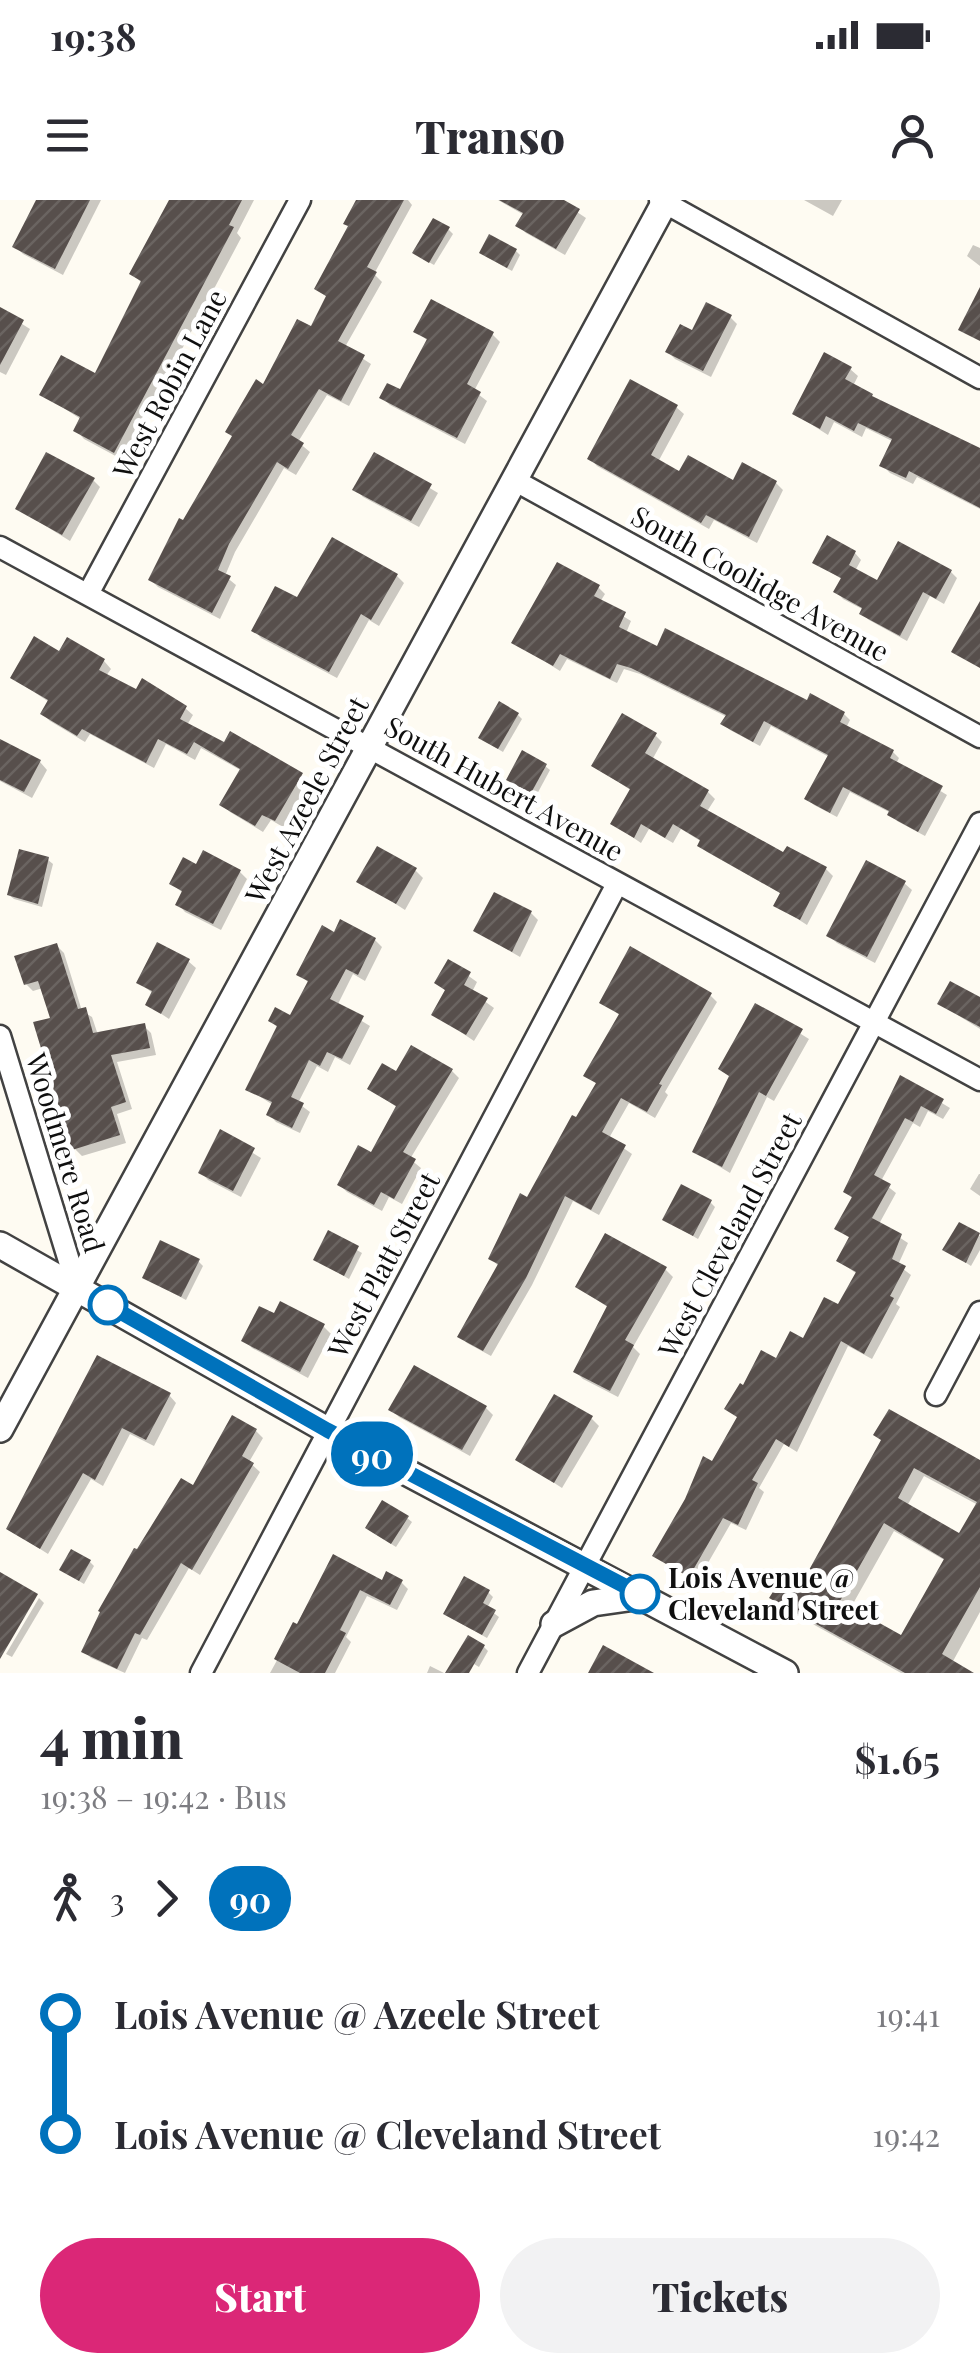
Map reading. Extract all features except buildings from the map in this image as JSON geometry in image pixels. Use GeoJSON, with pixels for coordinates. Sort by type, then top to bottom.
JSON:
{"type":"FeatureCollection","features":[{"type":"Feature","properties":{"kind":"street","name":"West Robin Lane"},"geometry":{"type":"LineString","coordinates":[[88,594],[300,200]]}},
{"type":"Feature","properties":{"kind":"street"},"geometry":{"type":"LineString","coordinates":[[664,201],[980,378]]}},
{"type":"Feature","properties":{"kind":"street","name":"West Azeele Street"},"geometry":{"type":"LineString","coordinates":[[0,1429],[664,201]]}},
{"type":"Feature","properties":{"kind":"street","name":"South Coolidge Avenue"},"geometry":{"type":"LineString","coordinates":[[514,480],[980,737]]}},
{"type":"Feature","properties":{"kind":"street","name":"South Hubert Avenue"},"geometry":{"type":"LineString","coordinates":[[0,547],[980,1080]]}},
{"type":"Feature","properties":{"kind":"street","name":"West Cleveland Street"},"geometry":{"type":"LineString","coordinates":[[528,1673],[980,823]]}},
{"type":"Feature","properties":{"kind":"street","name":"West Platt Street"},"geometry":{"type":"LineString","coordinates":[[201,1673],[617,884]]}},
{"type":"Feature","properties":{"kind":"street","name":"Woodmere Road"},"geometry":{"type":"LineString","coordinates":[[0,1036],[77,1287]]}},
{"type":"Feature","properties":{"kind":"street"},"geometry":{"type":"LineString","coordinates":[[0,1245],[327,1430],[785,1673]]}},
{"type":"Feature","properties":{"kind":"street"},"geometry":{"type":"LineString","coordinates":[[936,1396],[980,1312]]}},
{"type":"Feature","properties":{"kind":"street"},"geometry":{"type":"LineString","coordinates":[[554,1624],[593,1603],[642,1596]]}},
{"type":"Feature","properties":{"kind":"bus line","name":"90"},"geometry":{"type":"LineString","coordinates":[[108,1305],[327,1430],[640,1594]]}},
{"type":"Feature","properties":{"kind":"place","name":"Lois Avenue @ Cleveland Street"},"geometry":{"type":"Point","coordinates":[640,1594]}}]}
